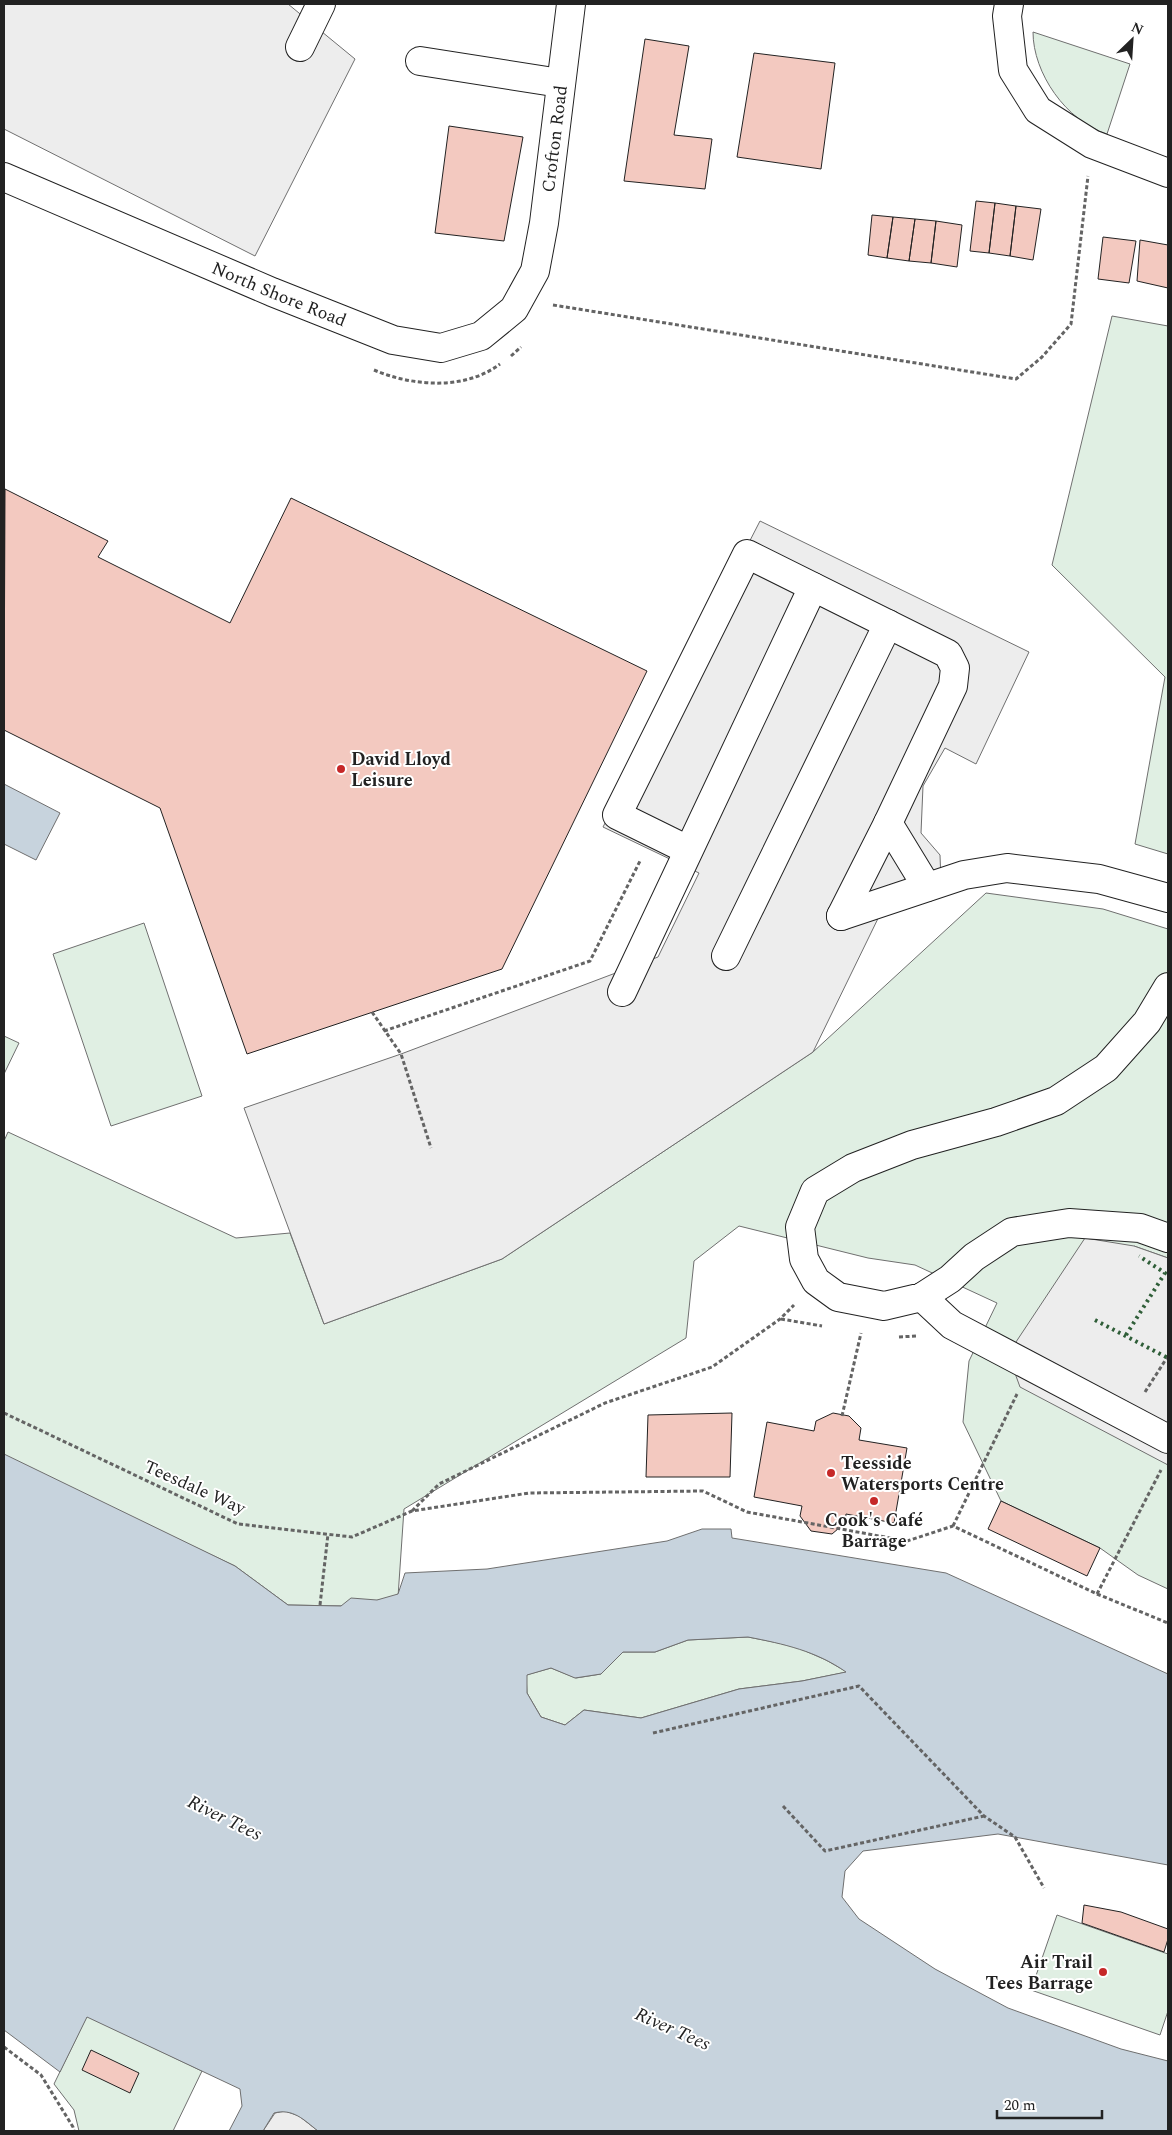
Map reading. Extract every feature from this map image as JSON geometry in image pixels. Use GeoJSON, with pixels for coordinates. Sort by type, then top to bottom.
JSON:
{"type":"FeatureCollection","features":[{"type":"Feature","properties":{"kind":"street"},"geometry":{"type":"LineString","coordinates":[[300,47],[321,4]]}},
{"type":"Feature","properties":{"kind":"street","name":"Crofton Road"},"geometry":{"type":"LineString","coordinates":[[535,271],[544,223],[571,4]]}},
{"type":"Feature","properties":{"kind":"street"},"geometry":{"type":"LineString","coordinates":[[1009,4],[1007,16],[1013,70],[1038,110],[1092,144],[1168,172]]}},
{"type":"Feature","properties":{"kind":"street"},"geometry":{"type":"LineString","coordinates":[[420,62],[560,83]]}},
{"type":"Feature","properties":{"kind":"street","name":"North Shore Road"},"geometry":{"type":"LineString","coordinates":[[4,178],[263,288],[393,340],[441,348],[481,336],[514,309],[535,271]]}},
{"type":"Feature","properties":{"kind":"street"},"geometry":{"type":"LineString","coordinates":[[688,850],[617,816],[747,554],[948,654],[955,668],[953,686],[888,823],[841,916],[964,874],[1007,868],[1099,879],[1168,898]]}},
{"type":"Feature","properties":{"kind":"street"},"geometry":{"type":"LineString","coordinates":[[622,992],[813,587]]}},
{"type":"Feature","properties":{"kind":"street"},"geometry":{"type":"LineString","coordinates":[[726,956],[888,624]]}},
{"type":"Feature","properties":{"kind":"street"},"geometry":{"type":"LineString","coordinates":[[888,823],[927,887]]}},
{"type":"Feature","properties":{"kind":"street"},"geometry":{"type":"LineString","coordinates":[[1168,986],[1146,1022],[1106,1068],[1056,1101],[996,1122],[912,1145],[853,1168],[815,1192],[800,1227],[804,1259],[816,1281],[838,1297],[884,1306],[922,1297],[950,1279],[974,1257],[1012,1232],[1069,1223],[1140,1228],[1168,1238]]}},
{"type":"Feature","properties":{"kind":"street"},"geometry":{"type":"LineString","coordinates":[[922,1297],[952,1325],[1168,1439]]}},
{"type":"Feature","properties":{"kind":"path"},"geometry":{"type":"LineString","coordinates":[[550,305],[1016,379],[1042,357],[1071,324],[1092,144]]}},
{"type":"Feature","properties":{"kind":"path"},"geometry":{"type":"LineString","coordinates":[[384,1031],[590,961],[653,833]]}},
{"type":"Feature","properties":{"kind":"path"},"geometry":{"type":"LineString","coordinates":[[372,1012],[401,1054],[431,1148]]}},
{"type":"Feature","properties":{"kind":"path"},"geometry":{"type":"LineString","coordinates":[[412,1510],[439,1484],[605,1403],[712,1367],[780,1319],[816,1281]]}},
{"type":"Feature","properties":{"kind":"path"},"geometry":{"type":"LineString","coordinates":[[842,1416],[861,1333]]}},
{"type":"Feature","properties":{"kind":"path"},"geometry":{"type":"LineString","coordinates":[[1129,1418],[1168,1356]]}},
{"type":"Feature","properties":{"kind":"path"},"geometry":{"type":"LineString","coordinates":[[953,1526],[1014,1401]]}},
{"type":"Feature","properties":{"kind":"path","name":"Teesdale Way"},"geometry":{"type":"LineString","coordinates":[[4,1413],[238,1524],[352,1538],[412,1510]]}},
{"type":"Feature","properties":{"kind":"path"},"geometry":{"type":"LineString","coordinates":[[1097,1594],[1157,1477]]}},
{"type":"Feature","properties":{"kind":"path"},"geometry":{"type":"LineString","coordinates":[[412,1510],[529,1492],[703,1491],[747,1512],[907,1541],[953,1526],[1097,1594],[1168,1623]]}},
{"type":"Feature","properties":{"kind":"path"},"geometry":{"type":"LineString","coordinates":[[320,1605],[328,1534]]}},
{"type":"Feature","properties":{"kind":"path"},"geometry":{"type":"LineString","coordinates":[[653,1733],[859,1686],[984,1816],[1014,1837],[1044,1888]]}},
{"type":"Feature","properties":{"kind":"path"},"geometry":{"type":"LineString","coordinates":[[783,1806],[824,1851],[984,1816]]}},
{"type":"Feature","properties":{"kind":"path"},"geometry":{"type":"LineString","coordinates":[[4,2047],[41,2075],[74,2131]]}},
{"type":"Feature","properties":{"kind":"green space"},"geometry":{"type":"Polygon","coordinates":[[[1033,32],[1130,64],[1107,134],[1092,128],[1078,118],[1055,94],[1039,63],[1034,48],[1033,32]]]}},
{"type":"Feature","properties":{"kind":"green space"},"geometry":{"type":"Polygon","coordinates":[[[1112,316],[1168,326],[1168,854],[1135,844],[1165,677],[1052,565],[1112,316]]]}},
{"type":"Feature","properties":{"kind":"green space"},"geometry":{"type":"Polygon","coordinates":[[[986,893],[1103,909],[1168,929],[1168,1258],[1134,1246],[1163,1461],[1168,1465],[1168,1589],[1138,1575],[1100,1548],[1001,1501],[963,1422],[969,1361],[997,1303],[915,1265],[868,1258],[739,1226],[694,1261],[686,1338],[404,1509],[398,1597],[342,1606],[288,1605],[235,1566],[4,1457],[4,1141],[8,1132],[236,1238],[290,1233],[324,1324],[502,1259],[813,1052],[986,893]]]}},
{"type":"Feature","properties":{"kind":"green space"},"geometry":{"type":"Polygon","coordinates":[[[144,923],[202,1096],[111,1126],[53,954],[144,923]]]}},
{"type":"Feature","properties":{"kind":"green space"},"geometry":{"type":"Polygon","coordinates":[[[4,1036],[19,1043],[4,1074],[4,1036]]]}},
{"type":"Feature","properties":{"kind":"green space"},"geometry":{"type":"Polygon","coordinates":[[[748,1637],[794,1646],[826,1660],[847,1672],[802,1681],[739,1689],[641,1718],[584,1710],[565,1725],[541,1717],[527,1693],[526,1675],[551,1668],[576,1678],[601,1674],[623,1652],[655,1652],[688,1640],[748,1637]]]}},
{"type":"Feature","properties":{"kind":"green space","name":"Air Trail Tees Barrage"},"geometry":{"type":"Polygon","coordinates":[[[1057,1915],[1168,1954],[1168,2011],[1160,2035],[1031,1990],[1057,1915]]]}},
{"type":"Feature","properties":{"kind":"green space"},"geometry":{"type":"Polygon","coordinates":[[[87,2016],[202,2071],[173,2131],[79,2131],[74,2110],[54,2084],[87,2016]]]}},
{"type":"Feature","properties":{"kind":"shaded area"},"geometry":{"type":"Polygon","coordinates":[[[4,4],[288,4],[355,59],[255,256],[4,129],[4,4]]]}},
{"type":"Feature","properties":{"kind":"shaded area"},"geometry":{"type":"Polygon","coordinates":[[[760,521],[1029,652],[976,764],[945,748],[923,786],[921,833],[940,855],[941,882],[887,900],[813,1052],[502,1259],[324,1324],[244,1108],[401,1054],[658,957],[699,873],[603,827],[760,521]]]}},
{"type":"Feature","properties":{"kind":"shaded area"},"geometry":{"type":"Polygon","coordinates":[[[1085,1238],[1134,1246],[1168,1258],[1168,1465],[1020,1387],[1008,1354],[1085,1238]]]}},
{"type":"Feature","properties":{"kind":"shaded area"},"geometry":{"type":"Polygon","coordinates":[[[285,2111],[299,2116],[318,2131],[263,2131],[275,2113],[285,2111]]]}},
{"type":"Feature","properties":{"kind":"water"},"geometry":{"type":"Polygon","coordinates":[[[4,784],[60,813],[36,860],[4,844],[4,784]]]}},
{"type":"Feature","properties":{"kind":"water","name":"River Tees"},"geometry":{"type":"Polygon","coordinates":[[[4,1454],[235,1566],[288,1605],[341,1606],[351,1598],[377,1600],[398,1594],[405,1573],[487,1569],[667,1541],[702,1529],[731,1529],[732,1538],[946,1573],[1168,1674],[1168,1865],[998,1834],[863,1851],[845,1871],[842,1897],[859,1919],[935,1969],[1008,2008],[1121,2049],[1168,2061],[1168,2131],[318,2131],[298,2116],[281,2112],[274,2113],[263,2131],[229,2131],[242,2106],[240,2089],[87,2017],[60,2072],[4,2030],[4,1454]],[[748,1637],[688,1640],[655,1652],[623,1652],[601,1674],[575,1678],[551,1668],[527,1675],[527,1693],[541,1717],[565,1725],[584,1710],[641,1718],[739,1689],[802,1681],[846,1672],[811,1654],[748,1637]]]}},
{"type":"Feature","properties":{"kind":"building"},"geometry":{"type":"Polygon","coordinates":[[[645,39],[689,46],[674,135],[712,139],[705,189],[624,181],[645,39]]]}},
{"type":"Feature","properties":{"kind":"building"},"geometry":{"type":"Polygon","coordinates":[[[754,53],[835,63],[821,169],[737,157],[754,53]]]}},
{"type":"Feature","properties":{"kind":"building"},"geometry":{"type":"Polygon","coordinates":[[[449,126],[523,137],[504,241],[435,233],[449,126]]]}},
{"type":"Feature","properties":{"kind":"building"},"geometry":{"type":"Polygon","coordinates":[[[976,201],[995,203],[989,253],[970,251],[976,201]]]}},
{"type":"Feature","properties":{"kind":"building"},"geometry":{"type":"Polygon","coordinates":[[[995,203],[1016,206],[1010,256],[989,253],[995,203]]]}},
{"type":"Feature","properties":{"kind":"building"},"geometry":{"type":"Polygon","coordinates":[[[1016,206],[1041,209],[1033,260],[1010,256],[1016,206]]]}},
{"type":"Feature","properties":{"kind":"building"},"geometry":{"type":"Polygon","coordinates":[[[872,215],[893,217],[887,258],[868,255],[872,215]]]}},
{"type":"Feature","properties":{"kind":"building"},"geometry":{"type":"Polygon","coordinates":[[[893,217],[915,219],[909,261],[887,258],[893,217]]]}},
{"type":"Feature","properties":{"kind":"building"},"geometry":{"type":"Polygon","coordinates":[[[915,219],[936,221],[931,263],[909,261],[915,219]]]}},
{"type":"Feature","properties":{"kind":"building"},"geometry":{"type":"Polygon","coordinates":[[[936,221],[962,225],[957,267],[931,263],[936,221]]]}},
{"type":"Feature","properties":{"kind":"building"},"geometry":{"type":"Polygon","coordinates":[[[1103,237],[1136,241],[1129,283],[1098,279],[1103,237]]]}},
{"type":"Feature","properties":{"kind":"building"},"geometry":{"type":"Polygon","coordinates":[[[1140,240],[1168,245],[1168,288],[1137,281],[1140,240]]]}},
{"type":"Feature","properties":{"kind":"building","name":"David Lloyd Leisure"},"geometry":{"type":"Polygon","coordinates":[[[5,489],[108,541],[98,557],[230,623],[291,498],[647,671],[502,969],[247,1054],[160,808],[4,730],[5,489]]]}},
{"type":"Feature","properties":{"kind":"building"},"geometry":{"type":"Polygon","coordinates":[[[732,1413],[730,1477],[646,1477],[648,1415],[732,1413]]]}},
{"type":"Feature","properties":{"kind":"building","name":"Teesside Watersports Centre"},"geometry":{"type":"Polygon","coordinates":[[[833,1413],[849,1416],[861,1428],[859,1440],[907,1448],[894,1523],[846,1514],[845,1523],[832,1534],[811,1531],[800,1516],[802,1506],[754,1497],[767,1422],[814,1431],[816,1421],[833,1413]]]}},
{"type":"Feature","properties":{"kind":"building"},"geometry":{"type":"Polygon","coordinates":[[[1001,1501],[1100,1548],[1087,1576],[988,1529],[1001,1501]]]}},
{"type":"Feature","properties":{"kind":"building"},"geometry":{"type":"Polygon","coordinates":[[[1084,1905],[1121,1912],[1168,1929],[1168,1939],[1164,1952],[1082,1923],[1084,1905]]]}},
{"type":"Feature","properties":{"kind":"building"},"geometry":{"type":"Polygon","coordinates":[[[91,2050],[139,2073],[130,2093],[82,2070],[91,2050]]]}},
{"type":"Feature","properties":{"kind":"hedge"},"geometry":{"type":"LineString","coordinates":[[1126,1335],[1165,1273],[1139,1256]]}},
{"type":"Feature","properties":{"kind":"hedge"},"geometry":{"type":"LineString","coordinates":[[1095,1320],[1168,1358]]}},
{"type":"Feature","properties":{"kind":"place","name":"David Lloyd Leisure"},"geometry":{"type":"Point","coordinates":[341,769]}},
{"type":"Feature","properties":{"kind":"place","name":"Teesside Watersports Centre"},"geometry":{"type":"Point","coordinates":[831,1473]}},
{"type":"Feature","properties":{"kind":"place","name":"Cook's Café Barrage"},"geometry":{"type":"Point","coordinates":[874,1501]}},
{"type":"Feature","properties":{"kind":"place","name":"Air Trail Tees Barrage"},"geometry":{"type":"Point","coordinates":[1103,1972]}}]}
